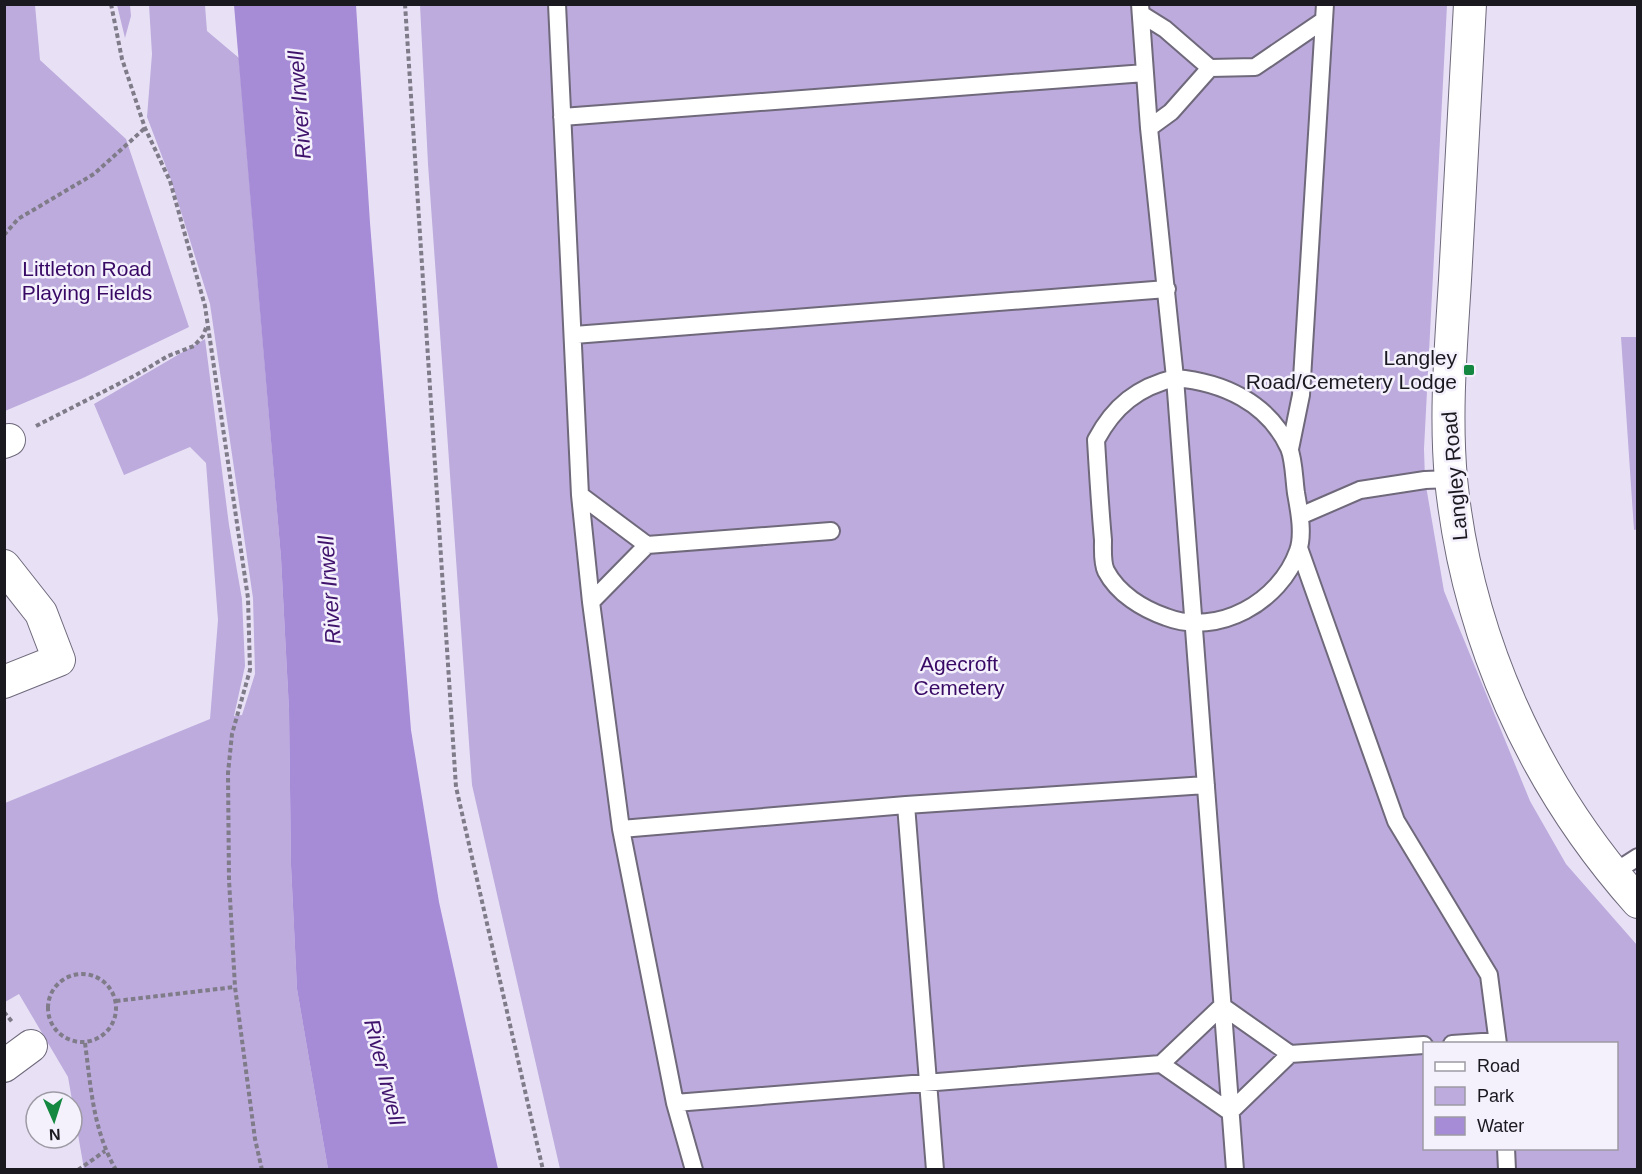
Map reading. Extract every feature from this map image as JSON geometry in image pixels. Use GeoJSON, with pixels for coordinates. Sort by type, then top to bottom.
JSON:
{"type":"FeatureCollection","features":[{"type":"Feature","properties":{"kind":"street","name":"Langley Road"},"geometry":{"type":"LineString","coordinates":[[1470,4],[1448,393],[1451,479],[1460,541],[1470,591],[1498,676],[1536,758],[1561,801],[1625,865],[1638,902]]}},
{"type":"Feature","properties":{"kind":"street"},"geometry":{"type":"LineString","coordinates":[[4,566],[40,613],[59,660],[4,682]]}},
{"type":"Feature","properties":{"kind":"street"},"geometry":{"type":"LineString","coordinates":[[4,1066],[31,1046]]}},
{"type":"Feature","properties":{"kind":"lane"},"geometry":{"type":"LineString","coordinates":[[556,4],[580,495],[591,603],[621,829],[675,1103],[694,1170]]}},
{"type":"Feature","properties":{"kind":"lane"},"geometry":{"type":"LineString","coordinates":[[1141,9],[1210,68],[1255,67],[1325,12]]}},
{"type":"Feature","properties":{"kind":"lane"},"geometry":{"type":"LineString","coordinates":[[1141,9],[1149,128],[1175,378],[1234,1170]]}},
{"type":"Feature","properties":{"kind":"lane"},"geometry":{"type":"LineString","coordinates":[[1325,12],[1301,395],[1290,449],[1300,516],[1299,548],[1396,821],[1489,975],[1498,1042]]}},
{"type":"Feature","properties":{"kind":"lane"},"geometry":{"type":"LineString","coordinates":[[1149,128],[1171,112],[1210,68]]}},
{"type":"Feature","properties":{"kind":"lane"},"geometry":{"type":"LineString","coordinates":[[562,117],[1145,74]]}},
{"type":"Feature","properties":{"kind":"lane"},"geometry":{"type":"LineString","coordinates":[[574,336],[1167,289]]}},
{"type":"Feature","properties":{"kind":"lane"},"geometry":{"type":"LineString","coordinates":[[1290,449],[1266,416],[1251,402],[1214,384],[1175,378],[1152,384],[1123,403],[1103,427],[1096,440],[1105,570],[1138,604],[1171,619],[1194,623],[1232,617],[1252,607],[1282,580],[1299,548]]}},
{"type":"Feature","properties":{"kind":"lane"},"geometry":{"type":"LineString","coordinates":[[1300,516],[1359,490],[1425,480],[1451,479]]}},
{"type":"Feature","properties":{"kind":"lane"},"geometry":{"type":"LineString","coordinates":[[580,495],[647,546]]}},
{"type":"Feature","properties":{"kind":"lane"},"geometry":{"type":"LineString","coordinates":[[591,603],[647,546],[831,531]]}},
{"type":"Feature","properties":{"kind":"lane"},"geometry":{"type":"LineString","coordinates":[[621,829],[906,805],[1206,785]]}},
{"type":"Feature","properties":{"kind":"lane"},"geometry":{"type":"LineString","coordinates":[[906,805],[935,1170]]}},
{"type":"Feature","properties":{"kind":"lane"},"geometry":{"type":"LineString","coordinates":[[675,1103],[1161,1064],[1222,1006]]}},
{"type":"Feature","properties":{"kind":"lane"},"geometry":{"type":"LineString","coordinates":[[1222,1006],[1290,1054],[1423,1045]]}},
{"type":"Feature","properties":{"kind":"lane"},"geometry":{"type":"LineString","coordinates":[[1230,1112],[1290,1054]]}},
{"type":"Feature","properties":{"kind":"lane"},"geometry":{"type":"LineString","coordinates":[[1161,1064],[1230,1112]]}},
{"type":"Feature","properties":{"kind":"lane"},"geometry":{"type":"LineString","coordinates":[[1506,1150],[1507,1170]]}},
{"type":"Feature","properties":{"kind":"path"},"geometry":{"type":"LineString","coordinates":[[111,4],[122,59],[145,128],[170,181],[208,325],[248,598],[250,670],[231,734],[228,773],[234,987],[255,1139],[262,1170]]}},
{"type":"Feature","properties":{"kind":"path"},"geometry":{"type":"LineString","coordinates":[[405,4],[456,787],[543,1170]]}},
{"type":"Feature","properties":{"kind":"path"},"geometry":{"type":"LineString","coordinates":[[4,235],[18,219],[94,174],[145,128]]}},
{"type":"Feature","properties":{"kind":"path"},"geometry":{"type":"LineString","coordinates":[[7,441],[136,375],[168,356],[194,346],[203,336],[208,325]]}},
{"type":"Feature","properties":{"kind":"path"},"geometry":{"type":"LineString","coordinates":[[84,974],[105,982],[116,1002],[117,1013],[107,1032],[85,1043],[65,1038],[51,1021],[49,999],[54,988],[62,980],[84,974]]}},
{"type":"Feature","properties":{"kind":"path"},"geometry":{"type":"LineString","coordinates":[[116,1002],[234,987]]}},
{"type":"Feature","properties":{"kind":"path"},"geometry":{"type":"LineString","coordinates":[[85,1043],[96,1125],[105,1151],[116,1170]]}},
{"type":"Feature","properties":{"kind":"path"},"geometry":{"type":"LineString","coordinates":[[78,1170],[105,1151]]}},
{"type":"Feature","properties":{"kind":"green space","name":"Littleton Road Playing Fields"},"geometry":{"type":"Polygon","coordinates":[[[5,4],[35,5],[40,60],[126,139],[189,327],[83,378],[5,411],[5,4]]]}},
{"type":"Feature","properties":{"kind":"green space"},"geometry":{"type":"Polygon","coordinates":[[[117,5],[130,5],[131,16],[125,38],[117,5]]]}},
{"type":"Feature","properties":{"kind":"green space"},"geometry":{"type":"Polygon","coordinates":[[[149,5],[205,5],[207,31],[239,58],[281,558],[289,710],[291,865],[297,989],[328,1169],[84,1169],[81,1150],[84,1150],[84,1090],[70,1090],[68,1077],[19,994],[5,1002],[5,803],[210,719],[218,620],[206,463],[190,447],[124,475],[94,404],[205,339],[229,525],[242,599],[245,666],[234,716],[242,715],[255,674],[253,598],[210,304],[171,180],[147,117],[152,54],[149,5]]]}},
{"type":"Feature","properties":{"kind":"green space","name":"Agecroft Cemetery"},"geometry":{"type":"Polygon","coordinates":[[[420,5],[1447,5],[1424,449],[1425,480],[1444,591],[1530,801],[1566,864],[1637,945],[1637,1169],[560,1169],[472,785],[428,164],[420,5]]]}},
{"type":"Feature","properties":{"kind":"green space"},"geometry":{"type":"Polygon","coordinates":[[[1621,337],[1637,337],[1638,529],[1634,530],[1621,337]]]}},
{"type":"Feature","properties":{"kind":"water","name":"River Irwell"},"geometry":{"type":"Polygon","coordinates":[[[234,5],[356,5],[370,223],[411,730],[439,902],[498,1169],[328,1169],[297,989],[291,865],[289,710],[281,558],[234,5]]]}},
{"type":"Feature","properties":{"kind":"place","name":"Langley Road/Cemetery Lodge"},"geometry":{"type":"Point","coordinates":[1469,370]}}]}
